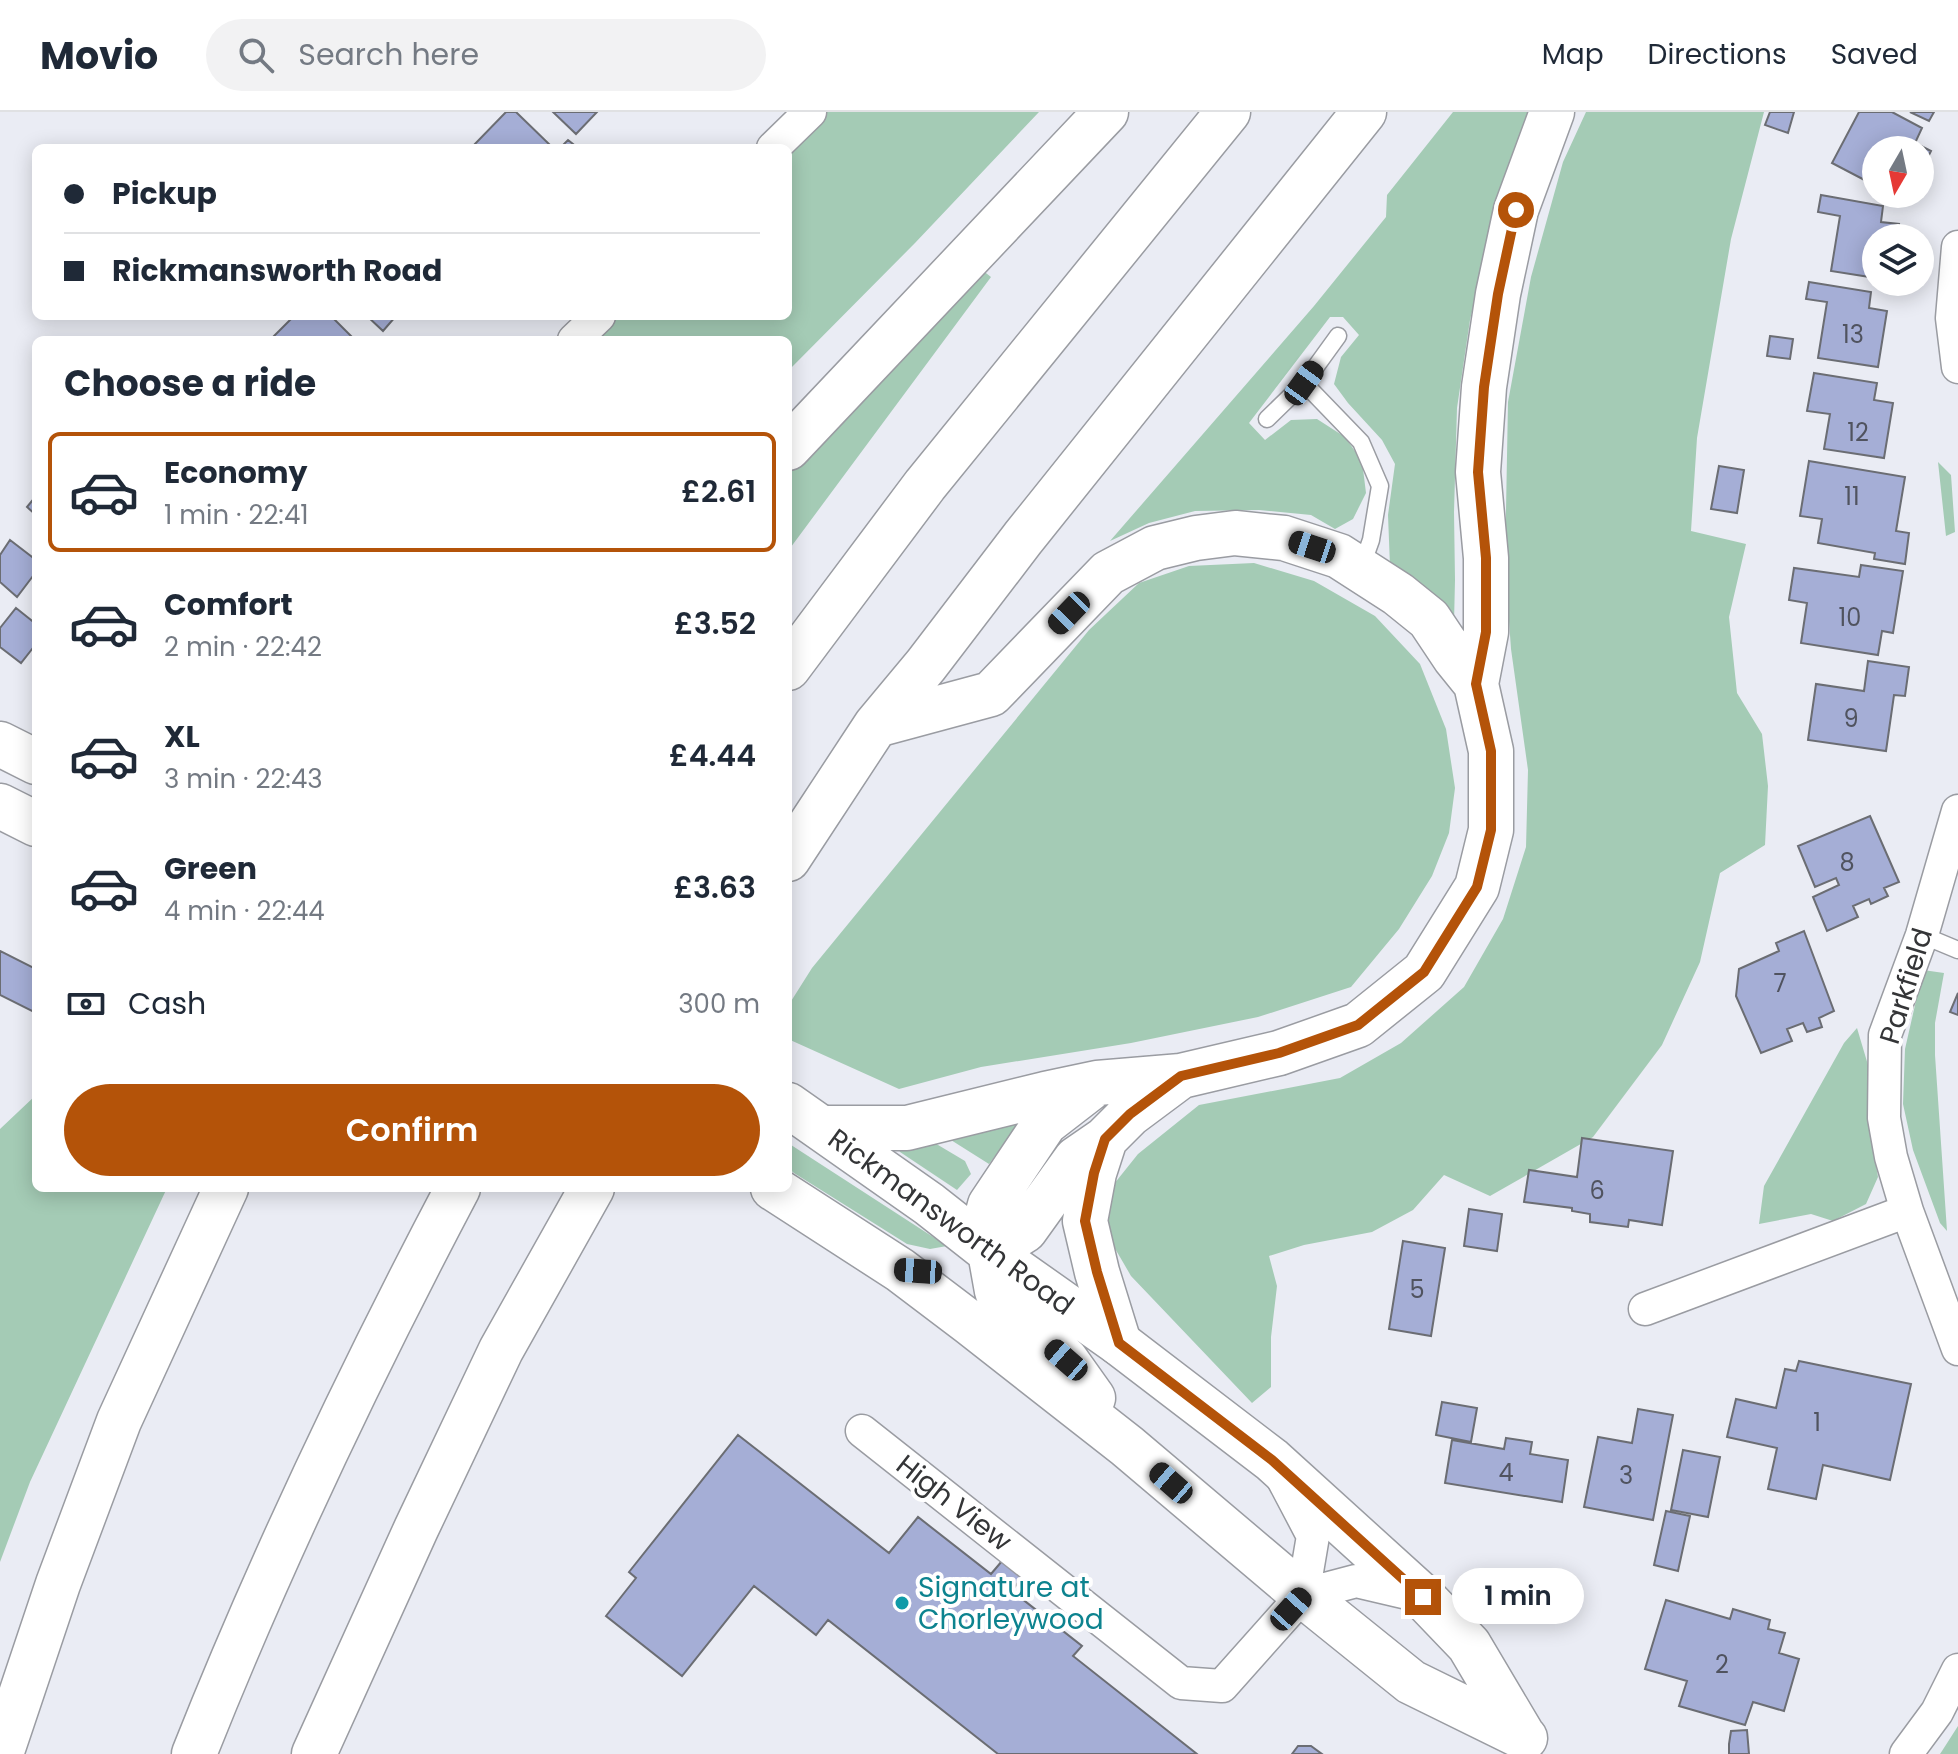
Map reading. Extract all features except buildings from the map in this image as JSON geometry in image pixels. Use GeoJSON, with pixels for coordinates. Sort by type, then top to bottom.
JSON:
{"type":"FeatureCollection","features":[{"type":"Feature","properties":{"kind":"main road"},"geometry":{"type":"LineString","coordinates":[[792,444],[1106,112]]}},
{"type":"Feature","properties":{"kind":"main road"},"geometry":{"type":"LineString","coordinates":[[792,663],[925,485],[1228,112]]}},
{"type":"Feature","properties":{"kind":"main road"},"geometry":{"type":"LineString","coordinates":[[792,853],[876,725],[1364,112]]}},
{"type":"Feature","properties":{"kind":"main road"},"geometry":{"type":"LineString","coordinates":[[805,1117],[907,1128],[1097,1083],[1181,1076],[1279,1053],[1358,1025],[1424,972],[1477,887],[1491,830],[1491,751],[1476,684],[1486,632],[1486,558],[1478,472],[1484,387],[1498,294],[1516,210],[1552,112]]}},
{"type":"Feature","properties":{"kind":"main road"},"geometry":{"type":"LineString","coordinates":[[876,725],[991,694],[1108,573],[1155,548],[1235,533],[1284,538],[1339,556],[1398,594],[1429,619],[1476,684]]}},
{"type":"Feature","properties":{"kind":"main road"},"geometry":{"type":"LineString","coordinates":[[0,744],[32,760]]}},
{"type":"Feature","properties":{"kind":"main road"},"geometry":{"type":"LineString","coordinates":[[0,806],[32,822]]}},
{"type":"Feature","properties":{"kind":"main road"},"geometry":{"type":"LineString","coordinates":[[900,1270],[936,1272],[960,1266],[1025,1230],[1076,1159],[1181,1076]]}},
{"type":"Feature","properties":{"kind":"main road"},"geometry":{"type":"LineString","coordinates":[[1097,1083],[1045,1123],[990,1205],[986,1220],[997,1291],[1014,1314],[1066,1360],[1127,1446]]}},
{"type":"Feature","properties":{"kind":"main road","name":"Rickmansworth Road"},"geometry":{"type":"LineString","coordinates":[[805,1117],[1119,1343],[1272,1460],[1423,1597],[1469,1645],[1534,1745]]}},
{"type":"Feature","properties":{"kind":"main road"},"geometry":{"type":"LineString","coordinates":[[1105,1139],[1094,1173],[1085,1221],[1119,1343]]}},
{"type":"Feature","properties":{"kind":"main road"},"geometry":{"type":"LineString","coordinates":[[1,1754],[58,1584],[119,1421],[224,1192]]}},
{"type":"Feature","properties":{"kind":"main road"},"geometry":{"type":"LineString","coordinates":[[194,1754],[278,1552],[396,1306],[456,1192]]}},
{"type":"Feature","properties":{"kind":"main road"},"geometry":{"type":"LineString","coordinates":[[314,1754],[501,1350],[590,1192]]}},
{"type":"Feature","properties":{"kind":"main road","name":"Rickmansworth Road"},"geometry":{"type":"LineString","coordinates":[[779,1192],[900,1270],[1127,1446],[1411,1682],[1534,1745]]}},
{"type":"Feature","properties":{"kind":"street"},"geometry":{"type":"LineString","coordinates":[[777,144],[810,112]]}},
{"type":"Feature","properties":{"kind":"street"},"geometry":{"type":"LineString","coordinates":[[1958,247],[1952,318],[1958,367]]}},
{"type":"Feature","properties":{"kind":"street"},"geometry":{"type":"LineString","coordinates":[[578,336],[595,320]]}},
{"type":"Feature","properties":{"kind":"street","name":"Parkfield"},"geometry":{"type":"LineString","coordinates":[[1958,811],[1922,935],[1885,1035],[1884,1118],[1891,1157],[1907,1211],[1958,1349]]}},
{"type":"Feature","properties":{"kind":"street"},"geometry":{"type":"LineString","coordinates":[[1645,1309],[1907,1211]]}},
{"type":"Feature","properties":{"kind":"street","name":"High View"},"geometry":{"type":"LineString","coordinates":[[862,1431],[1181,1683],[1222,1686],[1303,1595]]}},
{"type":"Feature","properties":{"kind":"street"},"geometry":{"type":"LineString","coordinates":[[1272,1460],[1313,1536],[1303,1595],[1356,1581],[1423,1597]]}},
{"type":"Feature","properties":{"kind":"street"},"geometry":{"type":"LineString","coordinates":[[1906,1754],[1937,1712],[1958,1670]]}},
{"type":"Feature","properties":{"kind":"lane"},"geometry":{"type":"LineString","coordinates":[[1267,419],[1304,383],[1338,336]]}},
{"type":"Feature","properties":{"kind":"lane"},"geometry":{"type":"LineString","coordinates":[[1304,383],[1361,442],[1380,486],[1371,540],[1361,570]]}},
{"type":"Feature","properties":{"kind":"lane"},"geometry":{"type":"LineString","coordinates":[[1922,935],[1958,950]]}},
{"type":"Feature","properties":{"kind":"green space"},"geometry":{"type":"Polygon","coordinates":[[[825,112],[1039,112],[792,367],[792,336],[594,336],[611,320],[792,320],[792,144],[825,112]]]}},
{"type":"Feature","properties":{"kind":"green space"},"geometry":{"type":"Polygon","coordinates":[[[1453,112],[1532,112],[1493,223],[1470,320],[1457,408],[1454,623],[1390,566],[1388,515],[1395,464],[1382,440],[1334,384],[1341,357],[1359,335],[1343,317],[1330,317],[1249,423],[1265,440],[1291,420],[1317,419],[1345,437],[1362,461],[1366,493],[1353,519],[1335,529],[1311,515],[1259,510],[1195,511],[1149,523],[1110,541],[1314,306],[1386,217],[1387,195],[1453,112]]]}},
{"type":"Feature","properties":{"kind":"green space"},"geometry":{"type":"Polygon","coordinates":[[[1586,112],[1764,112],[1731,239],[1697,438],[1691,531],[1746,544],[1729,617],[1737,693],[1762,734],[1768,786],[1765,845],[1720,873],[1700,962],[1662,1045],[1593,1137],[1490,1196],[1444,1175],[1413,1210],[1372,1232],[1304,1245],[1269,1256],[1277,1286],[1271,1337],[1271,1387],[1252,1403],[1131,1276],[1106,1233],[1106,1194],[1138,1154],[1199,1105],[1340,1078],[1401,1043],[1464,987],[1503,919],[1526,847],[1528,770],[1511,649],[1505,565],[1508,402],[1531,277],[1563,162],[1586,112]]]}},
{"type":"Feature","properties":{"kind":"green space"},"geometry":{"type":"Polygon","coordinates":[[[977,266],[991,277],[792,546],[792,470],[977,266]]]}},
{"type":"Feature","properties":{"kind":"green space"},"geometry":{"type":"Polygon","coordinates":[[[1938,462],[1951,475],[1955,532],[1946,536],[1938,462]]]}},
{"type":"Feature","properties":{"kind":"green space"},"geometry":{"type":"Polygon","coordinates":[[[1254,563],[1314,581],[1375,616],[1420,664],[1446,729],[1455,788],[1449,833],[1432,876],[1399,929],[1351,987],[1258,1017],[1131,1043],[981,1067],[899,1089],[792,1041],[792,1000],[812,968],[1089,630],[1139,583],[1189,566],[1254,563]]]}},
{"type":"Feature","properties":{"kind":"green space"},"geometry":{"type":"Polygon","coordinates":[[[1923,970],[1944,973],[1935,1023],[1935,1055],[1947,1231],[1940,1223],[1913,1150],[1903,1104],[1905,1049],[1923,970]]]}},
{"type":"Feature","properties":{"kind":"green space"},"geometry":{"type":"Polygon","coordinates":[[[1857,1028],[1868,1065],[1870,1129],[1878,1177],[1866,1204],[1833,1221],[1811,1214],[1759,1224],[1764,1186],[1844,1043],[1857,1028]]]}},
{"type":"Feature","properties":{"kind":"green space"},"geometry":{"type":"Polygon","coordinates":[[[32,1099],[32,1192],[165,1192],[30,1482],[0,1562],[0,1129],[32,1099]]]}},
{"type":"Feature","properties":{"kind":"green space"},"geometry":{"type":"Polygon","coordinates":[[[1023,1119],[989,1164],[943,1135],[1023,1119]]]}},
{"type":"Feature","properties":{"kind":"green space"},"geometry":{"type":"Polygon","coordinates":[[[928,1139],[965,1161],[971,1174],[957,1190],[900,1152],[898,1147],[928,1139]]]}},
{"type":"Feature","properties":{"kind":"green space"},"geometry":{"type":"Polygon","coordinates":[[[792,1146],[947,1246],[930,1249],[907,1244],[794,1173],[792,1146]]]}},
{"type":"Feature","properties":{"kind":"green space"},"geometry":{"type":"Polygon","coordinates":[[[1958,1726],[1958,1754],[1940,1754],[1942,1751],[1958,1726]]]}},
{"type":"Feature","properties":{"kind":"place","name":"Signature at Chorleywood"},"geometry":{"type":"Point","coordinates":[902,1603]}},
{"type":"Feature","properties":{"kind":"route"},"geometry":{"type":"LineString","coordinates":[[1423,1597],[1272,1460],[1119,1343],[1085,1221],[1094,1173],[1105,1139],[1130,1114],[1181,1076],[1279,1053],[1358,1025],[1424,972],[1477,887],[1491,830],[1491,751],[1476,684],[1486,632],[1486,558],[1478,472],[1484,387],[1498,294],[1516,210]]}}]}
